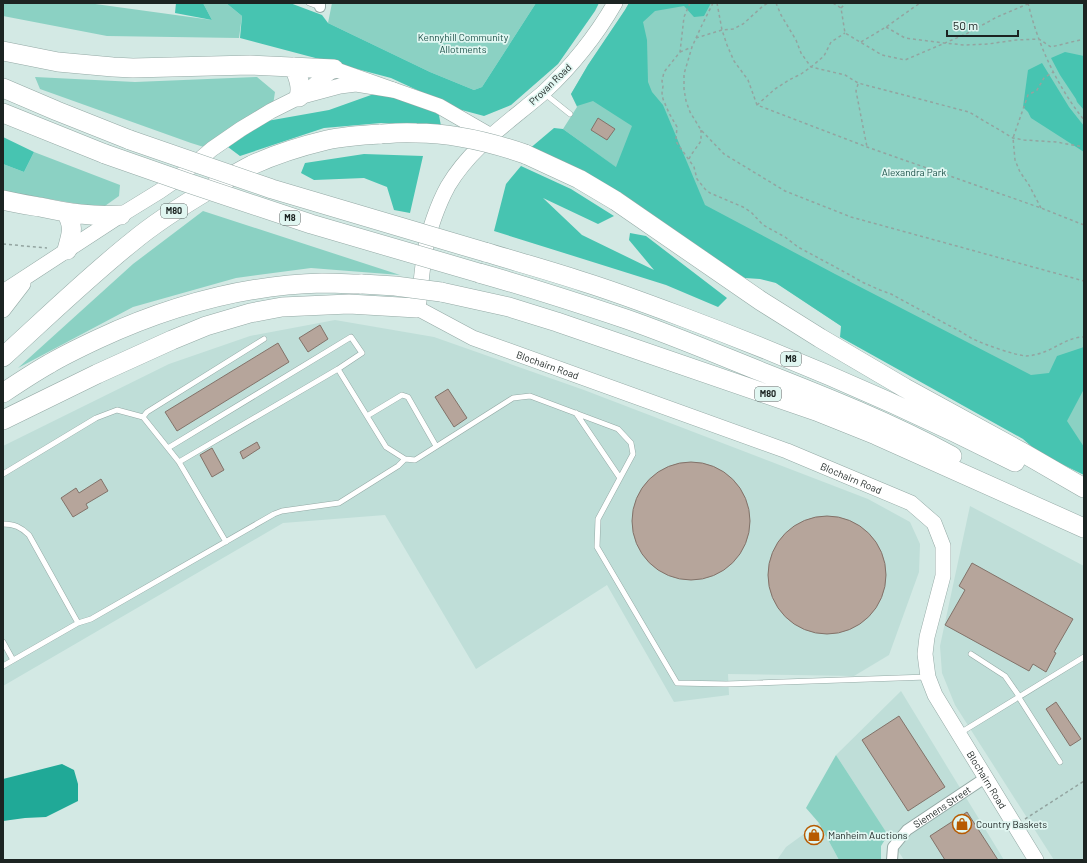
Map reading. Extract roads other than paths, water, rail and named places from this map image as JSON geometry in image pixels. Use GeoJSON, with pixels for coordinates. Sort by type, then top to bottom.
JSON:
{"type":"FeatureCollection","features":[{"type":"Feature","properties":{"kind":"highway"},"geometry":{"type":"LineString","coordinates":[[3,51],[58,62],[107,67],[133,68],[250,65],[334,68]]}},
{"type":"Feature","properties":{"kind":"highway"},"geometry":{"type":"LineString","coordinates":[[294,67],[300,85],[301,91],[299,97]]}},
{"type":"Feature","properties":{"kind":"highway","name":"M8"},"geometry":{"type":"LineString","coordinates":[[3,88],[63,114],[130,140],[272,189],[584,282],[717,330],[852,385],[934,422],[1084,497]]}},
{"type":"Feature","properties":{"kind":"highway","name":"M8"},"geometry":{"type":"LineString","coordinates":[[3,113],[105,154],[195,186],[304,222],[519,284],[627,320],[707,350],[825,397],[929,444],[1084,528]]}},
{"type":"Feature","properties":{"kind":"highway","name":"M80"},"geometry":{"type":"LineString","coordinates":[[3,357],[95,273],[133,241],[166,216],[252,165],[303,146],[351,136],[416,133],[456,136],[493,143],[525,154],[579,179],[616,201],[761,301],[820,338],[905,388],[1084,488]]}},
{"type":"Feature","properties":{"kind":"highway"},"geometry":{"type":"LineString","coordinates":[[3,200],[87,215],[121,215]]}},
{"type":"Feature","properties":{"kind":"highway"},"geometry":{"type":"LineString","coordinates":[[66,212],[72,231],[67,250]]}},
{"type":"Feature","properties":{"kind":"highway","name":"M80"},"geometry":{"type":"LineString","coordinates":[[3,393],[50,363],[84,345],[126,326],[222,296],[322,283],[395,286],[441,292],[509,308],[557,322],[816,411],[882,438],[1084,528]]}},
{"type":"Feature","properties":{"kind":"highway"},"geometry":{"type":"LineString","coordinates":[[3,420],[97,374],[172,340],[206,326],[250,313],[282,307],[349,304],[417,308]]}},
{"type":"Feature","properties":{"kind":"street","name":"Provan Road"},"geometry":{"type":"LineString","coordinates":[[417,308],[425,252],[433,221],[447,188],[458,171],[472,154],[491,136],[543,92],[559,76],[596,34],[615,3]]}},
{"type":"Feature","properties":{"kind":"street"},"geometry":{"type":"LineString","coordinates":[[3,292],[166,186],[212,149],[240,129],[299,97],[334,68],[439,106],[491,136]]}},
{"type":"Feature","properties":{"kind":"street"},"geometry":{"type":"LineString","coordinates":[[299,97],[324,90],[356,84],[393,90]]}},
{"type":"Feature","properties":{"kind":"street"},"geometry":{"type":"LineString","coordinates":[[3,310],[18,289],[40,268]]}},
{"type":"Feature","properties":{"kind":"street","name":"Blochairn Road"},"geometry":{"type":"LineString","coordinates":[[417,308],[473,338],[787,451],[911,503],[934,522],[943,546],[943,576],[927,636],[925,654],[928,677],[935,695],[958,734],[1036,860]]}},
{"type":"Feature","properties":{"kind":"street","name":"Siemens Street"},"geometry":{"type":"LineString","coordinates":[[892,860],[893,847],[907,830],[985,778]]}},
{"type":"Feature","properties":{"kind":"lane"},"geometry":{"type":"LineString","coordinates":[[309,3],[320,5]]}},
{"type":"Feature","properties":{"kind":"lane"},"geometry":{"type":"LineString","coordinates":[[543,92],[570,114]]}},
{"type":"Feature","properties":{"kind":"lane"},"geometry":{"type":"LineString","coordinates":[[168,448],[351,337],[362,353],[179,462]]}},
{"type":"Feature","properties":{"kind":"lane"},"geometry":{"type":"LineString","coordinates":[[142,417],[147,412],[264,339]]}},
{"type":"Feature","properties":{"kind":"lane"},"geometry":{"type":"LineString","coordinates":[[338,368],[386,447],[405,459],[415,460],[514,398],[530,396],[618,429],[631,443],[633,454],[598,519],[597,547],[677,683],[726,684],[928,677]]}},
{"type":"Feature","properties":{"kind":"lane"},"geometry":{"type":"LineString","coordinates":[[367,416],[402,395],[408,397],[436,446]]}},
{"type":"Feature","properties":{"kind":"lane"},"geometry":{"type":"LineString","coordinates":[[3,474],[96,418],[117,410],[142,417],[179,462],[226,542]]}},
{"type":"Feature","properties":{"kind":"lane"},"geometry":{"type":"LineString","coordinates":[[576,414],[620,478]]}},
{"type":"Feature","properties":{"kind":"lane"},"geometry":{"type":"LineString","coordinates":[[3,666],[78,623],[92,618],[274,514],[282,511],[339,503],[398,466],[405,459]]}},
{"type":"Feature","properties":{"kind":"lane"},"geometry":{"type":"LineString","coordinates":[[3,524],[12,524],[22,528],[29,535],[78,623]]}},
{"type":"Feature","properties":{"kind":"lane"},"geometry":{"type":"LineString","coordinates":[[3,642],[13,660]]}},
{"type":"Feature","properties":{"kind":"lane"},"geometry":{"type":"LineString","coordinates":[[971,654],[1005,676],[1060,762]]}},
{"type":"Feature","properties":{"kind":"lane"},"geometry":{"type":"LineString","coordinates":[[958,734],[1084,656]]}},
{"type":"Feature","properties":{"kind":"place","name":"Country Baskets"},"geometry":{"type":"Point","coordinates":[962,824]}},
{"type":"Feature","properties":{"kind":"place","name":"Manheim Auctions"},"geometry":{"type":"Point","coordinates":[814,835]}},
{"type":"Feature","properties":{"kind":"park label","name":"Kennyhill Community Allotments"},"geometry":{"type":"Point","coordinates":[463,42]}},
{"type":"Feature","properties":{"kind":"park label","name":"Alexandra Park"},"geometry":{"type":"Point","coordinates":[914,172]}}]}
